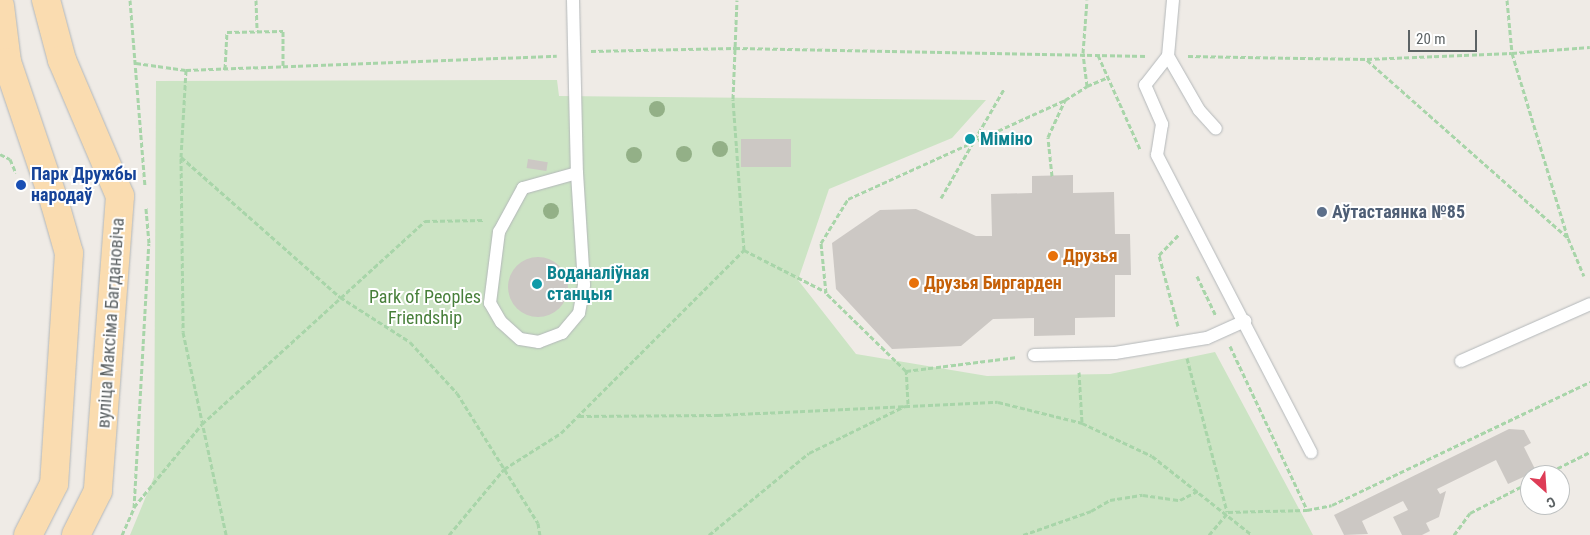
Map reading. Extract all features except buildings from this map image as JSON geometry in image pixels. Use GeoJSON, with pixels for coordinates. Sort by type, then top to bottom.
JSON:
{"type":"FeatureCollection","features":[{"type":"Feature","properties":{"kind":"main road","name":"вуліца Максіма Багдановіча"},"geometry":{"type":"LineString","coordinates":[[46,0],[62,60],[120,196],[98,491],[76,535]]}},
{"type":"Feature","properties":{"kind":"main road"},"geometry":{"type":"LineString","coordinates":[[0,6],[7,62],[55,204],[68,253],[54,484],[28,535]]}},
{"type":"Feature","properties":{"kind":"lane"},"geometry":{"type":"LineString","coordinates":[[573,0],[572,53],[576,173],[584,285],[579,313],[562,334],[539,342],[520,339],[501,322],[490,303],[499,232],[523,188],[576,173]]}},
{"type":"Feature","properties":{"kind":"lane"},"geometry":{"type":"LineString","coordinates":[[1173,0],[1168,56],[1145,85],[1162,124],[1157,154],[1245,321],[1310,452]]}},
{"type":"Feature","properties":{"kind":"lane"},"geometry":{"type":"LineString","coordinates":[[1168,56],[1199,110],[1216,129]]}},
{"type":"Feature","properties":{"kind":"lane"},"geometry":{"type":"LineString","coordinates":[[1461,361],[1590,304]]}},
{"type":"Feature","properties":{"kind":"lane"},"geometry":{"type":"LineString","coordinates":[[1034,355],[1115,353],[1182,342],[1223,331],[1245,321]]}},
{"type":"Feature","properties":{"kind":"path"},"geometry":{"type":"LineString","coordinates":[[130,0],[146,196]]}},
{"type":"Feature","properties":{"kind":"path"},"geometry":{"type":"LineString","coordinates":[[256,0],[256,31]]}},
{"type":"Feature","properties":{"kind":"path"},"geometry":{"type":"LineString","coordinates":[[449,535],[504,469],[562,433],[744,250],[733,99],[737,0]]}},
{"type":"Feature","properties":{"kind":"path"},"geometry":{"type":"LineString","coordinates":[[1087,0],[1083,53],[1088,86]]}},
{"type":"Feature","properties":{"kind":"path"},"geometry":{"type":"LineString","coordinates":[[1507,0],[1512,53],[1568,238],[1584,276]]}},
{"type":"Feature","properties":{"kind":"path"},"geometry":{"type":"LineString","coordinates":[[225,69],[227,32],[256,31],[283,31],[283,67]]}},
{"type":"Feature","properties":{"kind":"path"},"geometry":{"type":"LineString","coordinates":[[136,63],[186,70],[548,59],[572,53],[735,48],[1083,53],[1098,55],[1367,60],[1590,47]]}},
{"type":"Feature","properties":{"kind":"path"},"geometry":{"type":"LineString","coordinates":[[1098,55],[1143,156]]}},
{"type":"Feature","properties":{"kind":"path"},"geometry":{"type":"LineString","coordinates":[[1367,60],[1568,238]]}},
{"type":"Feature","properties":{"kind":"path"},"geometry":{"type":"LineString","coordinates":[[186,70],[181,158],[183,332],[226,535]]}},
{"type":"Feature","properties":{"kind":"path"},"geometry":{"type":"LineString","coordinates":[[826,293],[821,243],[848,199],[1065,100],[1108,77]]}},
{"type":"Feature","properties":{"kind":"path"},"geometry":{"type":"LineString","coordinates":[[941,198],[1004,89]]}},
{"type":"Feature","properties":{"kind":"path"},"geometry":{"type":"LineString","coordinates":[[1052,176],[1048,137],[1065,100]]}},
{"type":"Feature","properties":{"kind":"path"},"geometry":{"type":"LineString","coordinates":[[0,154],[10,159],[18,176]]}},
{"type":"Feature","properties":{"kind":"path"},"geometry":{"type":"LineString","coordinates":[[181,158],[340,297],[410,342],[457,393],[538,523],[540,535]]}},
{"type":"Feature","properties":{"kind":"path"},"geometry":{"type":"LineString","coordinates":[[134,508],[149,243],[146,205]]}},
{"type":"Feature","properties":{"kind":"path"},"geometry":{"type":"LineString","coordinates":[[122,535],[134,508],[202,424],[425,222],[506,219]]}},
{"type":"Feature","properties":{"kind":"path"},"geometry":{"type":"LineString","coordinates":[[1174,226],[1182,244]]}},
{"type":"Feature","properties":{"kind":"path"},"geometry":{"type":"LineString","coordinates":[[1178,235],[1159,255],[1228,512]]}},
{"type":"Feature","properties":{"kind":"path"},"geometry":{"type":"LineString","coordinates":[[744,250],[826,293],[906,370],[908,404]]}},
{"type":"Feature","properties":{"kind":"path"},"geometry":{"type":"LineString","coordinates":[[1194,270],[1307,510]]}},
{"type":"Feature","properties":{"kind":"path"},"geometry":{"type":"LineString","coordinates":[[1078,354],[1082,423]]}},
{"type":"Feature","properties":{"kind":"path"},"geometry":{"type":"LineString","coordinates":[[906,370],[1034,355]]}},
{"type":"Feature","properties":{"kind":"path"},"geometry":{"type":"LineString","coordinates":[[1228,512],[1307,510],[1332,505],[1590,382]]}},
{"type":"Feature","properties":{"kind":"path"},"geometry":{"type":"LineString","coordinates":[[579,416],[718,415],[908,404],[998,402],[1082,423],[1152,456],[1228,512],[1252,535]]}},
{"type":"Feature","properties":{"kind":"path"},"geometry":{"type":"LineString","coordinates":[[709,535],[809,453],[908,404]]}},
{"type":"Feature","properties":{"kind":"path"},"geometry":{"type":"LineString","coordinates":[[1564,465],[1590,452]]}},
{"type":"Feature","properties":{"kind":"path"},"geometry":{"type":"LineString","coordinates":[[1454,535],[1470,513],[1520,487]]}},
{"type":"Feature","properties":{"kind":"path"},"geometry":{"type":"LineString","coordinates":[[1023,535],[1091,511],[1110,500],[1143,495],[1180,500],[1198,491]]}},
{"type":"Feature","properties":{"kind":"path"},"geometry":{"type":"LineString","coordinates":[[1210,535],[1228,512]]}},
{"type":"Feature","properties":{"kind":"green space","name":"Park of Peoples Friendship"},"geometry":{"type":"Polygon","coordinates":[[[557,80],[559,96],[986,100],[952,138],[829,189],[798,280],[856,354],[987,376],[1110,374],[1215,352],[1313,535],[130,535],[154,477],[156,81],[557,80]]]}},
{"type":"Feature","properties":{"kind":"place","name":"Міміно"},"geometry":{"type":"Point","coordinates":[970,139]}},
{"type":"Feature","properties":{"kind":"place","name":"Парк Дружбы народаў"},"geometry":{"type":"Point","coordinates":[21,185]}},
{"type":"Feature","properties":{"kind":"place","name":"Аўтастаянка №85"},"geometry":{"type":"Point","coordinates":[1322,212]}},
{"type":"Feature","properties":{"kind":"place","name":"Друзья"},"geometry":{"type":"Point","coordinates":[1053,256]}},
{"type":"Feature","properties":{"kind":"place","name":"Друзья Биргарден"},"geometry":{"type":"Point","coordinates":[914,283]}},
{"type":"Feature","properties":{"kind":"place","name":"Воданаліўная станцыя"},"geometry":{"type":"Point","coordinates":[537,284]}}]}
